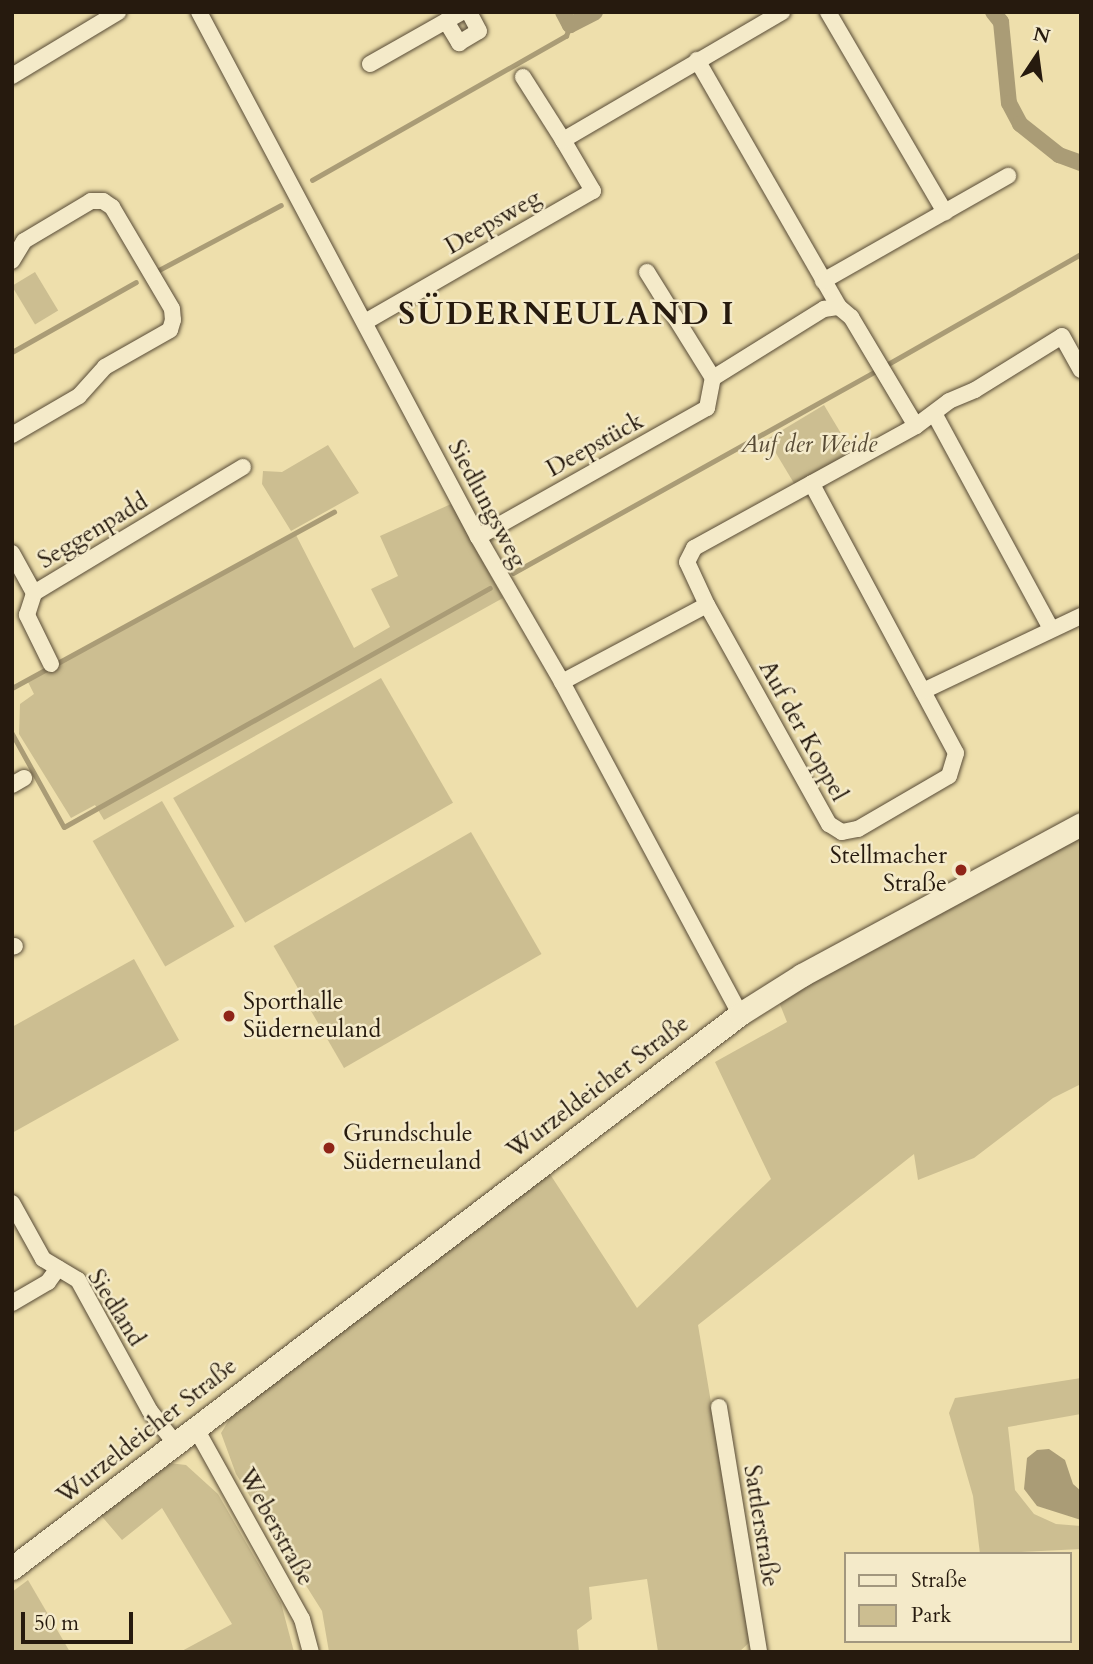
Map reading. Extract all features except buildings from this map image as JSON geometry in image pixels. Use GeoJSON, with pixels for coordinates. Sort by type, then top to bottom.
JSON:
{"type":"FeatureCollection","features":[{"type":"Feature","properties":{"kind":"main road","name":"Wurzeldeicher Straße"},"geometry":{"type":"LineString","coordinates":[[12,1568],[740,1014],[802,975],[1081,824]]}},
{"type":"Feature","properties":{"kind":"street","name":"Siedlungsweg"},"geometry":{"type":"LineString","coordinates":[[200,12],[478,537],[562,682],[740,1014]]}},
{"type":"Feature","properties":{"kind":"street"},"geometry":{"type":"LineString","coordinates":[[370,64],[462,12]]}},
{"type":"Feature","properties":{"kind":"street"},"geometry":{"type":"LineString","coordinates":[[446,21],[459,43],[480,31],[468,12]]}},
{"type":"Feature","properties":{"kind":"street"},"geometry":{"type":"LineString","coordinates":[[563,140],[782,12]]}},
{"type":"Feature","properties":{"kind":"street"},"geometry":{"type":"LineString","coordinates":[[828,12],[945,212]]}},
{"type":"Feature","properties":{"kind":"street"},"geometry":{"type":"LineString","coordinates":[[12,76],[110,14]]}},
{"type":"Feature","properties":{"kind":"street"},"geometry":{"type":"LineString","coordinates":[[696,60],[773,198],[839,307],[851,317],[916,426]]}},
{"type":"Feature","properties":{"kind":"street","name":"Deepsweg"},"geometry":{"type":"LineString","coordinates":[[365,322],[593,191],[523,77]]}},
{"type":"Feature","properties":{"kind":"street"},"geometry":{"type":"LineString","coordinates":[[823,281],[1008,176]]}},
{"type":"Feature","properties":{"kind":"street"},"geometry":{"type":"LineString","coordinates":[[12,261],[24,240],[91,201],[103,201],[112,207],[172,309],[173,320],[170,330],[105,367],[79,397],[12,435]]}},
{"type":"Feature","properties":{"kind":"street"},"geometry":{"type":"LineString","coordinates":[[647,272],[713,378],[824,309],[839,307]]}},
{"type":"Feature","properties":{"kind":"street"},"geometry":{"type":"LineString","coordinates":[[562,682],[706,605],[687,562],[694,548],[916,426],[935,415],[949,401],[975,390],[1062,336],[1081,370]]}},
{"type":"Feature","properties":{"kind":"street","name":"Deepstück"},"geometry":{"type":"LineString","coordinates":[[478,537],[707,408],[713,378]]}},
{"type":"Feature","properties":{"kind":"street"},"geometry":{"type":"LineString","coordinates":[[935,415],[1051,629]]}},
{"type":"Feature","properties":{"kind":"street","name":"Seggenpadd"},"geometry":{"type":"LineString","coordinates":[[51,664],[27,615],[34,593],[243,467]]}},
{"type":"Feature","properties":{"kind":"street","name":"Auf der Koppel"},"geometry":{"type":"LineString","coordinates":[[706,605],[829,824],[842,832],[858,829],[949,776],[956,765],[956,753],[811,483]]}},
{"type":"Feature","properties":{"kind":"street"},"geometry":{"type":"LineString","coordinates":[[12,553],[34,593]]}},
{"type":"Feature","properties":{"kind":"street"},"geometry":{"type":"LineString","coordinates":[[923,691],[1081,616]]}},
{"type":"Feature","properties":{"kind":"street","name":"Siedland"},"geometry":{"type":"LineString","coordinates":[[12,1203],[43,1259],[78,1280],[150,1411],[175,1443]]}},
{"type":"Feature","properties":{"kind":"street"},"geometry":{"type":"LineString","coordinates":[[12,1303],[48,1282],[58,1268]]}},
{"type":"Feature","properties":{"kind":"street","name":"Sattlerstraße"},"geometry":{"type":"LineString","coordinates":[[719,1406],[759,1652]]}},
{"type":"Feature","properties":{"kind":"street","name":"Weberstraße"},"geometry":{"type":"LineString","coordinates":[[195,1427],[302,1619],[311,1652]]}},
{"type":"Feature","properties":{"kind":"green space"},"geometry":{"type":"Polygon","coordinates":[[[35,272],[58,311],[35,324],[12,286],[35,272]]]}},
{"type":"Feature","properties":{"kind":"green space","name":"Auf der Weide"},"geometry":{"type":"Polygon","coordinates":[[[824,405],[852,452],[796,486],[767,439],[824,405]]]}},
{"type":"Feature","properties":{"kind":"green space"},"geometry":{"type":"Polygon","coordinates":[[[328,445],[359,493],[291,531],[262,484],[263,471],[282,472],[328,445]]]}},
{"type":"Feature","properties":{"kind":"green space"},"geometry":{"type":"Polygon","coordinates":[[[451,504],[503,598],[104,820],[95,805],[71,818],[19,734],[20,704],[34,694],[27,680],[295,533],[354,648],[390,627],[371,589],[398,576],[380,536],[451,504]]]}},
{"type":"Feature","properties":{"kind":"green space"},"geometry":{"type":"Polygon","coordinates":[[[381,678],[453,803],[245,923],[173,798],[381,678]]]}},
{"type":"Feature","properties":{"kind":"green space"},"geometry":{"type":"Polygon","coordinates":[[[162,801],[234,927],[165,967],[93,841],[162,801]]]}},
{"type":"Feature","properties":{"kind":"green space"},"geometry":{"type":"Polygon","coordinates":[[[471,832],[542,954],[344,1068],[274,946],[471,832]]]}},
{"type":"Feature","properties":{"kind":"green space"},"geometry":{"type":"Polygon","coordinates":[[[1081,835],[1081,1084],[1053,1098],[974,1158],[918,1180],[914,1154],[698,1325],[751,1641],[739,1652],[658,1652],[647,1579],[589,1587],[592,1619],[577,1630],[579,1652],[329,1652],[322,1611],[236,1474],[221,1433],[237,1407],[548,1171],[637,1308],[771,1179],[715,1062],[787,1022],[779,1002],[900,930],[1081,835]]]}},
{"type":"Feature","properties":{"kind":"green space"},"geometry":{"type":"Polygon","coordinates":[[[134,959],[179,1040],[12,1133],[12,1027],[134,959]]]}},
{"type":"Feature","properties":{"kind":"green space"},"geometry":{"type":"Polygon","coordinates":[[[1081,1378],[1081,1414],[1008,1427],[1015,1490],[1034,1514],[1056,1524],[1081,1526],[1081,1549],[980,1552],[973,1496],[949,1413],[955,1398],[1081,1378]]]}},
{"type":"Feature","properties":{"kind":"green space"},"geometry":{"type":"Polygon","coordinates":[[[160,1462],[186,1465],[218,1494],[281,1603],[294,1652],[180,1652],[232,1624],[162,1508],[122,1540],[99,1513],[160,1462]]]}},
{"type":"Feature","properties":{"kind":"green space"},"geometry":{"type":"Polygon","coordinates":[[[28,1580],[70,1652],[12,1652],[12,1592],[28,1580]]]}},
{"type":"Feature","properties":{"kind":"shaded area"},"geometry":{"type":"Polygon","coordinates":[[[1049,1449],[1065,1460],[1073,1484],[1081,1491],[1081,1520],[1037,1506],[1024,1489],[1027,1458],[1037,1450],[1049,1449]]]}},
{"type":"Feature","properties":{"kind":"waterway"},"geometry":{"type":"LineString","coordinates":[[563,12],[570,25],[595,12]]}},
{"type":"Feature","properties":{"kind":"waterway"},"geometry":{"type":"LineString","coordinates":[[993,12],[1001,22],[1009,103],[1020,124],[1059,155],[1081,163]]}},
{"type":"Feature","properties":{"kind":"waterway"},"geometry":{"type":"LineString","coordinates":[[312,180],[566,36],[570,25]]}},
{"type":"Feature","properties":{"kind":"waterway"},"geometry":{"type":"LineString","coordinates":[[157,271],[281,205]]}},
{"type":"Feature","properties":{"kind":"waterway"},"geometry":{"type":"LineString","coordinates":[[888,364],[1081,254]]}},
{"type":"Feature","properties":{"kind":"waterway"},"geometry":{"type":"LineString","coordinates":[[12,352],[136,282]]}},
{"type":"Feature","properties":{"kind":"waterway"},"geometry":{"type":"LineString","coordinates":[[513,573],[874,372]]}},
{"type":"Feature","properties":{"kind":"waterway"},"geometry":{"type":"LineString","coordinates":[[12,688],[334,512]]}},
{"type":"Feature","properties":{"kind":"waterway"},"geometry":{"type":"LineString","coordinates":[[12,733],[64,827],[490,588]]}},
{"type":"Feature","properties":{"kind":"place","name":"Stellmacher Straße"},"geometry":{"type":"Point","coordinates":[961,870]}},
{"type":"Feature","properties":{"kind":"place","name":"Sporthalle Süderneuland"},"geometry":{"type":"Point","coordinates":[229,1016]}},
{"type":"Feature","properties":{"kind":"place","name":"Grundschule Süderneuland"},"geometry":{"type":"Point","coordinates":[329,1148]}},
{"type":"Feature","properties":{"kind":"district","name":"SÜDERNEULAND I"},"geometry":{"type":"Point","coordinates":[567,314]}}]}
